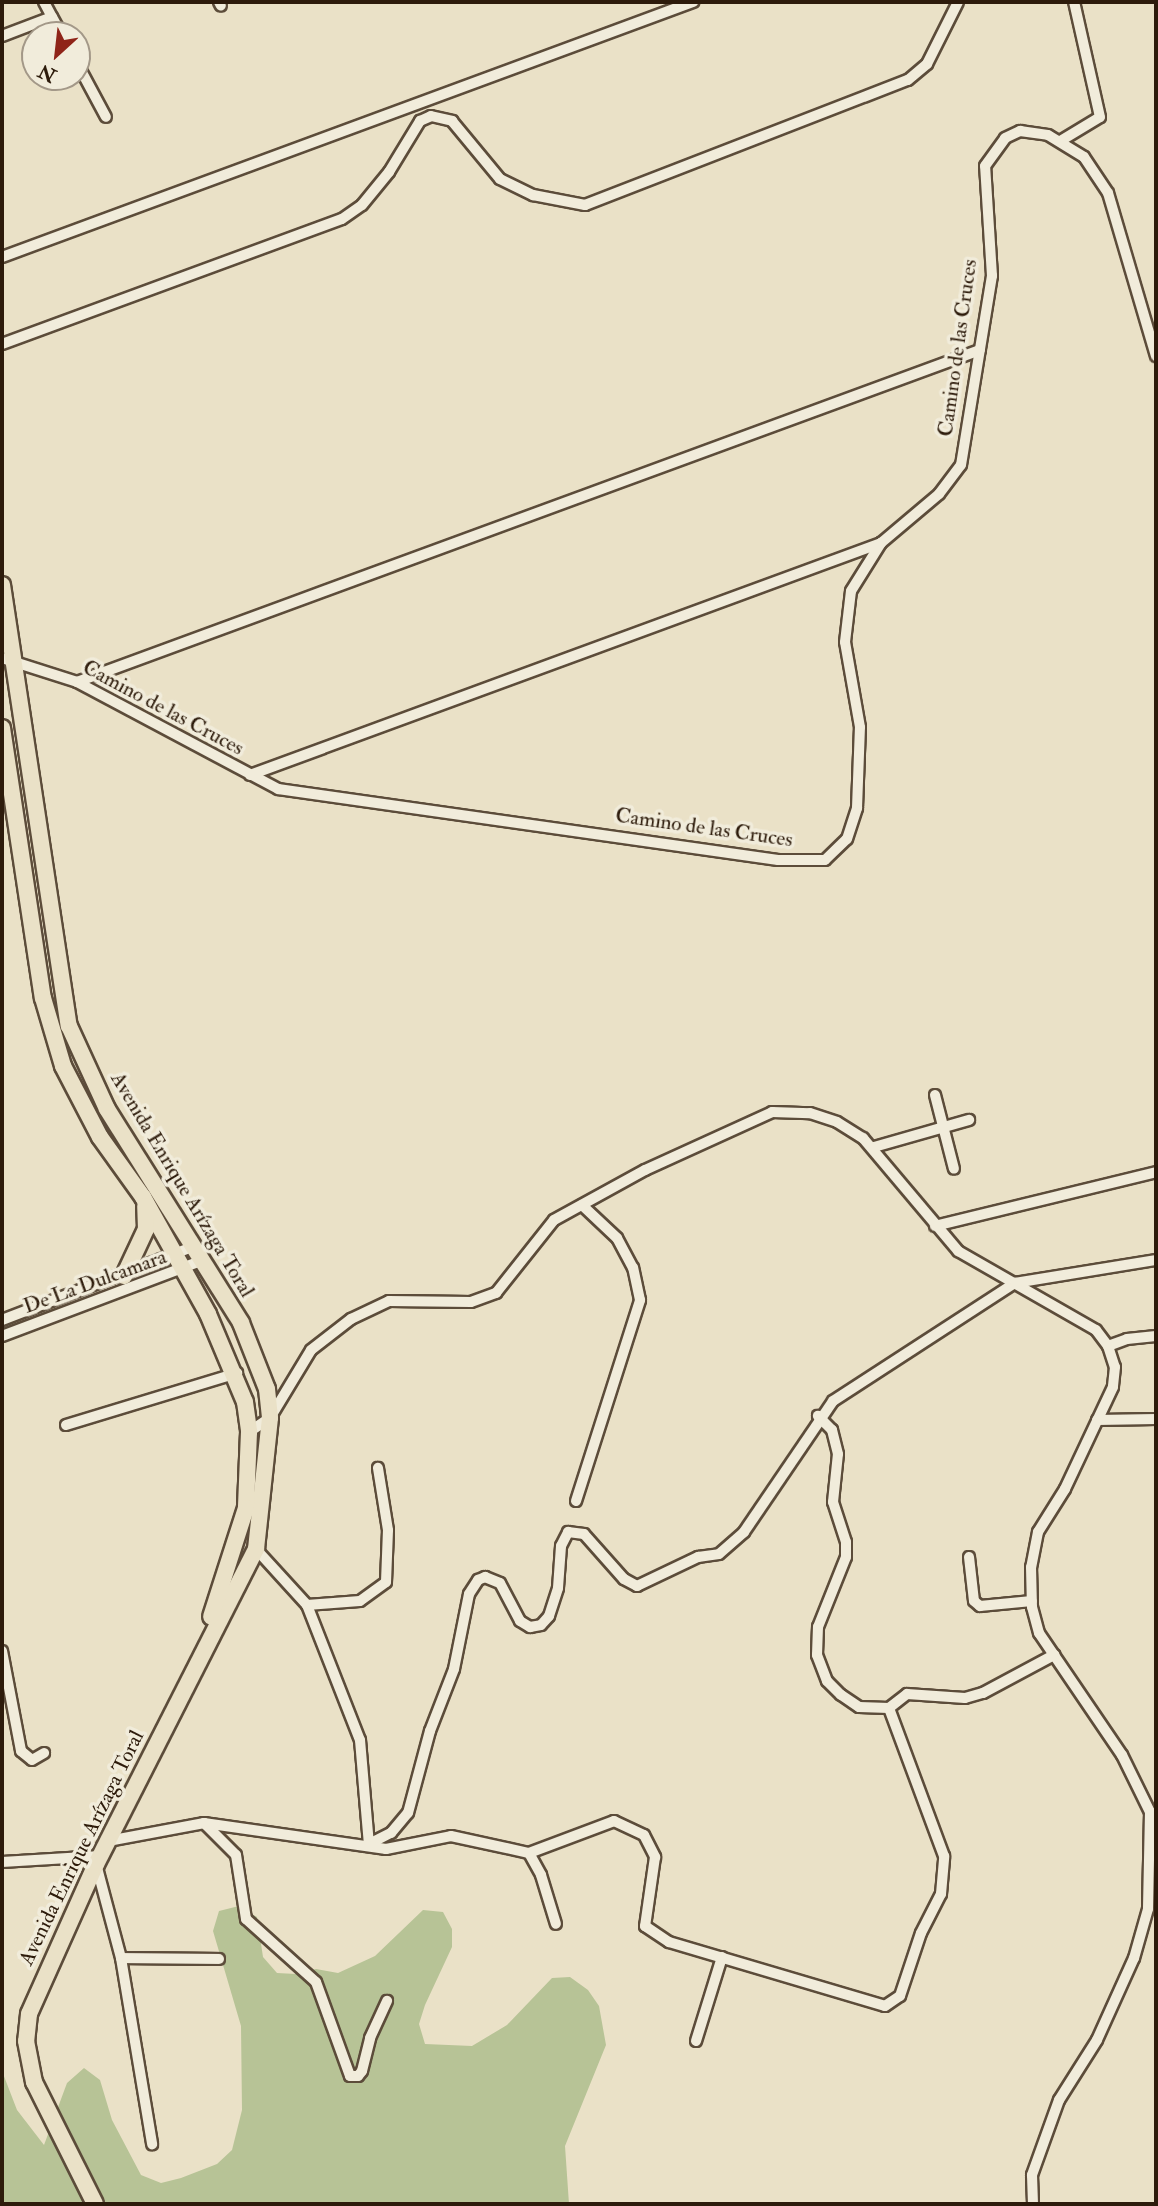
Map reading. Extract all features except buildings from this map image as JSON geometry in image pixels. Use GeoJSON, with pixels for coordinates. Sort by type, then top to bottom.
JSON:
{"type":"FeatureCollection","features":[{"type":"Feature","properties":{"kind":"main road","name":"Avenida Enrique Arízaga Toral"},"geometry":{"type":"LineString","coordinates":[[2,585],[8,659],[69,1026],[107,1109],[241,1323],[267,1389],[270,1418],[265,1500],[256,1549],[193,1669],[38,1987],[26,2041],[34,2082],[95,2204]]}},
{"type":"Feature","properties":{"kind":"main road","name":"Avenida Enrique Arízaga Toral"},"geometry":{"type":"LineString","coordinates":[[2,728],[5,777],[50,1028],[63,1066],[100,1137],[143,1197],[175,1253],[237,1373],[249,1432],[246,1508],[193,1669]]}},
{"type":"Feature","properties":{"kind":"main road"},"geometry":{"type":"LineString","coordinates":[[124,1276],[146,1229],[143,1197]]}},
{"type":"Feature","properties":{"kind":"street"},"geometry":{"type":"LineString","coordinates":[[44,2],[54,21]]}},
{"type":"Feature","properties":{"kind":"street"},"geometry":{"type":"LineString","coordinates":[[2,257],[692,2]]}},
{"type":"Feature","properties":{"kind":"street"},"geometry":{"type":"LineString","coordinates":[[2,344],[342,219],[362,205],[389,172],[420,121],[431,116],[452,121],[500,179],[533,195],[585,205],[908,80],[927,64],[958,2]]}},
{"type":"Feature","properties":{"kind":"street"},"geometry":{"type":"LineString","coordinates":[[1074,2],[1100,117],[1062,140],[1084,157],[1108,193],[1156,356]]}},
{"type":"Feature","properties":{"kind":"street"},"geometry":{"type":"LineString","coordinates":[[2,36],[52,17]]}},
{"type":"Feature","properties":{"kind":"street"},"geometry":{"type":"LineString","coordinates":[[91,89],[106,117]]}},
{"type":"Feature","properties":{"kind":"street","name":"Camino de las Cruces"},"geometry":{"type":"LineString","coordinates":[[8,659],[77,682],[250,775],[294,792],[778,860],[825,860],[847,839],[858,808],[860,727],[845,618],[851,591],[881,543],[939,494],[961,465],[992,263],[985,166],[990,154],[1012,133],[1032,132],[1062,140]]}},
{"type":"Feature","properties":{"kind":"street"},"geometry":{"type":"LineString","coordinates":[[77,682],[980,350]]}},
{"type":"Feature","properties":{"kind":"street"},"geometry":{"type":"LineString","coordinates":[[250,775],[881,543]]}},
{"type":"Feature","properties":{"kind":"street"},"geometry":{"type":"LineString","coordinates":[[935,1095],[954,1169]]}},
{"type":"Feature","properties":{"kind":"street"},"geometry":{"type":"LineString","coordinates":[[249,1432],[270,1418],[311,1350],[351,1319],[389,1301],[471,1303],[496,1293],[554,1220],[645,1170],[772,1112],[810,1113],[837,1122],[874,1147],[935,1226],[958,1251],[1079,1317],[1108,1346],[1115,1367],[1113,1387],[1038,1532],[1031,1567],[1032,1601],[1039,1633],[1139,1782],[1150,1812],[1153,1851],[1148,1909],[1134,1958],[1097,2040],[1059,2100],[1032,2175],[1033,2204]]}},
{"type":"Feature","properties":{"kind":"street"},"geometry":{"type":"LineString","coordinates":[[874,1147],[969,1120]]}},
{"type":"Feature","properties":{"kind":"street"},"geometry":{"type":"LineString","coordinates":[[935,1226],[1156,1172]]}},
{"type":"Feature","properties":{"kind":"street"},"geometry":{"type":"LineString","coordinates":[[576,1501],[640,1300],[633,1268],[617,1238],[582,1205]]}},
{"type":"Feature","properties":{"kind":"street","name":"De La Dulcamara"},"geometry":{"type":"LineString","coordinates":[[2,1320],[124,1276],[192,1247]]}},
{"type":"Feature","properties":{"kind":"street"},"geometry":{"type":"LineString","coordinates":[[369,1844],[391,1833],[408,1813],[430,1731],[454,1669],[469,1594],[478,1580],[485,1577],[500,1583],[520,1621],[530,1627],[541,1625],[549,1616],[558,1588],[561,1546],[568,1532],[575,1530],[591,1540],[624,1579],[637,1586],[698,1557],[719,1553],[744,1532],[818,1416],[833,1401],[1015,1283],[1156,1260]]}},
{"type":"Feature","properties":{"kind":"street","name":"De La Dulcamara"},"geometry":{"type":"LineString","coordinates":[[2,1336],[201,1261]]}},
{"type":"Feature","properties":{"kind":"street"},"geometry":{"type":"LineString","coordinates":[[1108,1346],[1127,1339],[1156,1336]]}},
{"type":"Feature","properties":{"kind":"street"},"geometry":{"type":"LineString","coordinates":[[66,1425],[237,1373]]}},
{"type":"Feature","properties":{"kind":"street"},"geometry":{"type":"LineString","coordinates":[[818,1416],[832,1430],[838,1454],[833,1502],[846,1542],[846,1557],[818,1627],[817,1655],[827,1681],[859,1707],[889,1708],[907,1695],[965,1698],[983,1693],[1054,1655]]}},
{"type":"Feature","properties":{"kind":"street"},"geometry":{"type":"LineString","coordinates":[[1097,1420],[1156,1419]]}},
{"type":"Feature","properties":{"kind":"street"},"geometry":{"type":"LineString","coordinates":[[307,1605],[360,1601],[386,1582],[388,1530],[378,1468]]}},
{"type":"Feature","properties":{"kind":"street"},"geometry":{"type":"LineString","coordinates":[[256,1549],[307,1605],[360,1740],[369,1844]]}},
{"type":"Feature","properties":{"kind":"street"},"geometry":{"type":"LineString","coordinates":[[969,1557],[974,1601],[980,1606],[1032,1601]]}},
{"type":"Feature","properties":{"kind":"street"},"geometry":{"type":"LineString","coordinates":[[2,1651],[21,1751],[32,1760],[44,1754]]}},
{"type":"Feature","properties":{"kind":"street"},"geometry":{"type":"LineString","coordinates":[[2,1862],[102,1853],[204,1823],[399,1849],[451,1836],[529,1853],[614,1821],[644,1835],[655,1857],[645,1927],[669,1942],[885,2006],[900,1996],[920,1933],[941,1894],[944,1856],[889,1708]]}},
{"type":"Feature","properties":{"kind":"street"},"geometry":{"type":"LineString","coordinates":[[204,1823],[236,1856],[246,1919],[316,1982],[350,2076],[358,2076],[362,2071],[370,2038],[387,2001]]}},
{"type":"Feature","properties":{"kind":"street"},"geometry":{"type":"LineString","coordinates":[[102,1853],[152,2144]]}},
{"type":"Feature","properties":{"kind":"street"},"geometry":{"type":"LineString","coordinates":[[529,1853],[541,1875],[556,1924]]}},
{"type":"Feature","properties":{"kind":"street"},"geometry":{"type":"LineString","coordinates":[[696,2041],[722,1957]]}},
{"type":"Feature","properties":{"kind":"street"},"geometry":{"type":"LineString","coordinates":[[121,1958],[219,1959]]}},
{"type":"Feature","properties":{"kind":"green space"},"geometry":{"type":"Polygon","coordinates":[[[239,1906],[257,1917],[263,1957],[277,1973],[296,1974],[316,1969],[338,1973],[375,1956],[423,1910],[443,1912],[452,1929],[452,1947],[419,2024],[425,2044],[472,2046],[507,2025],[552,1978],[570,1977],[588,1990],[599,2006],[606,2045],[565,2146],[569,2204],[2,2204],[2,2071],[17,2110],[44,2145],[67,2083],[84,2068],[100,2080],[112,2120],[141,2175],[161,2183],[181,2178],[217,2164],[232,2150],[242,2110],[241,2026],[213,1931],[219,1911],[239,1906]]]}}]}
